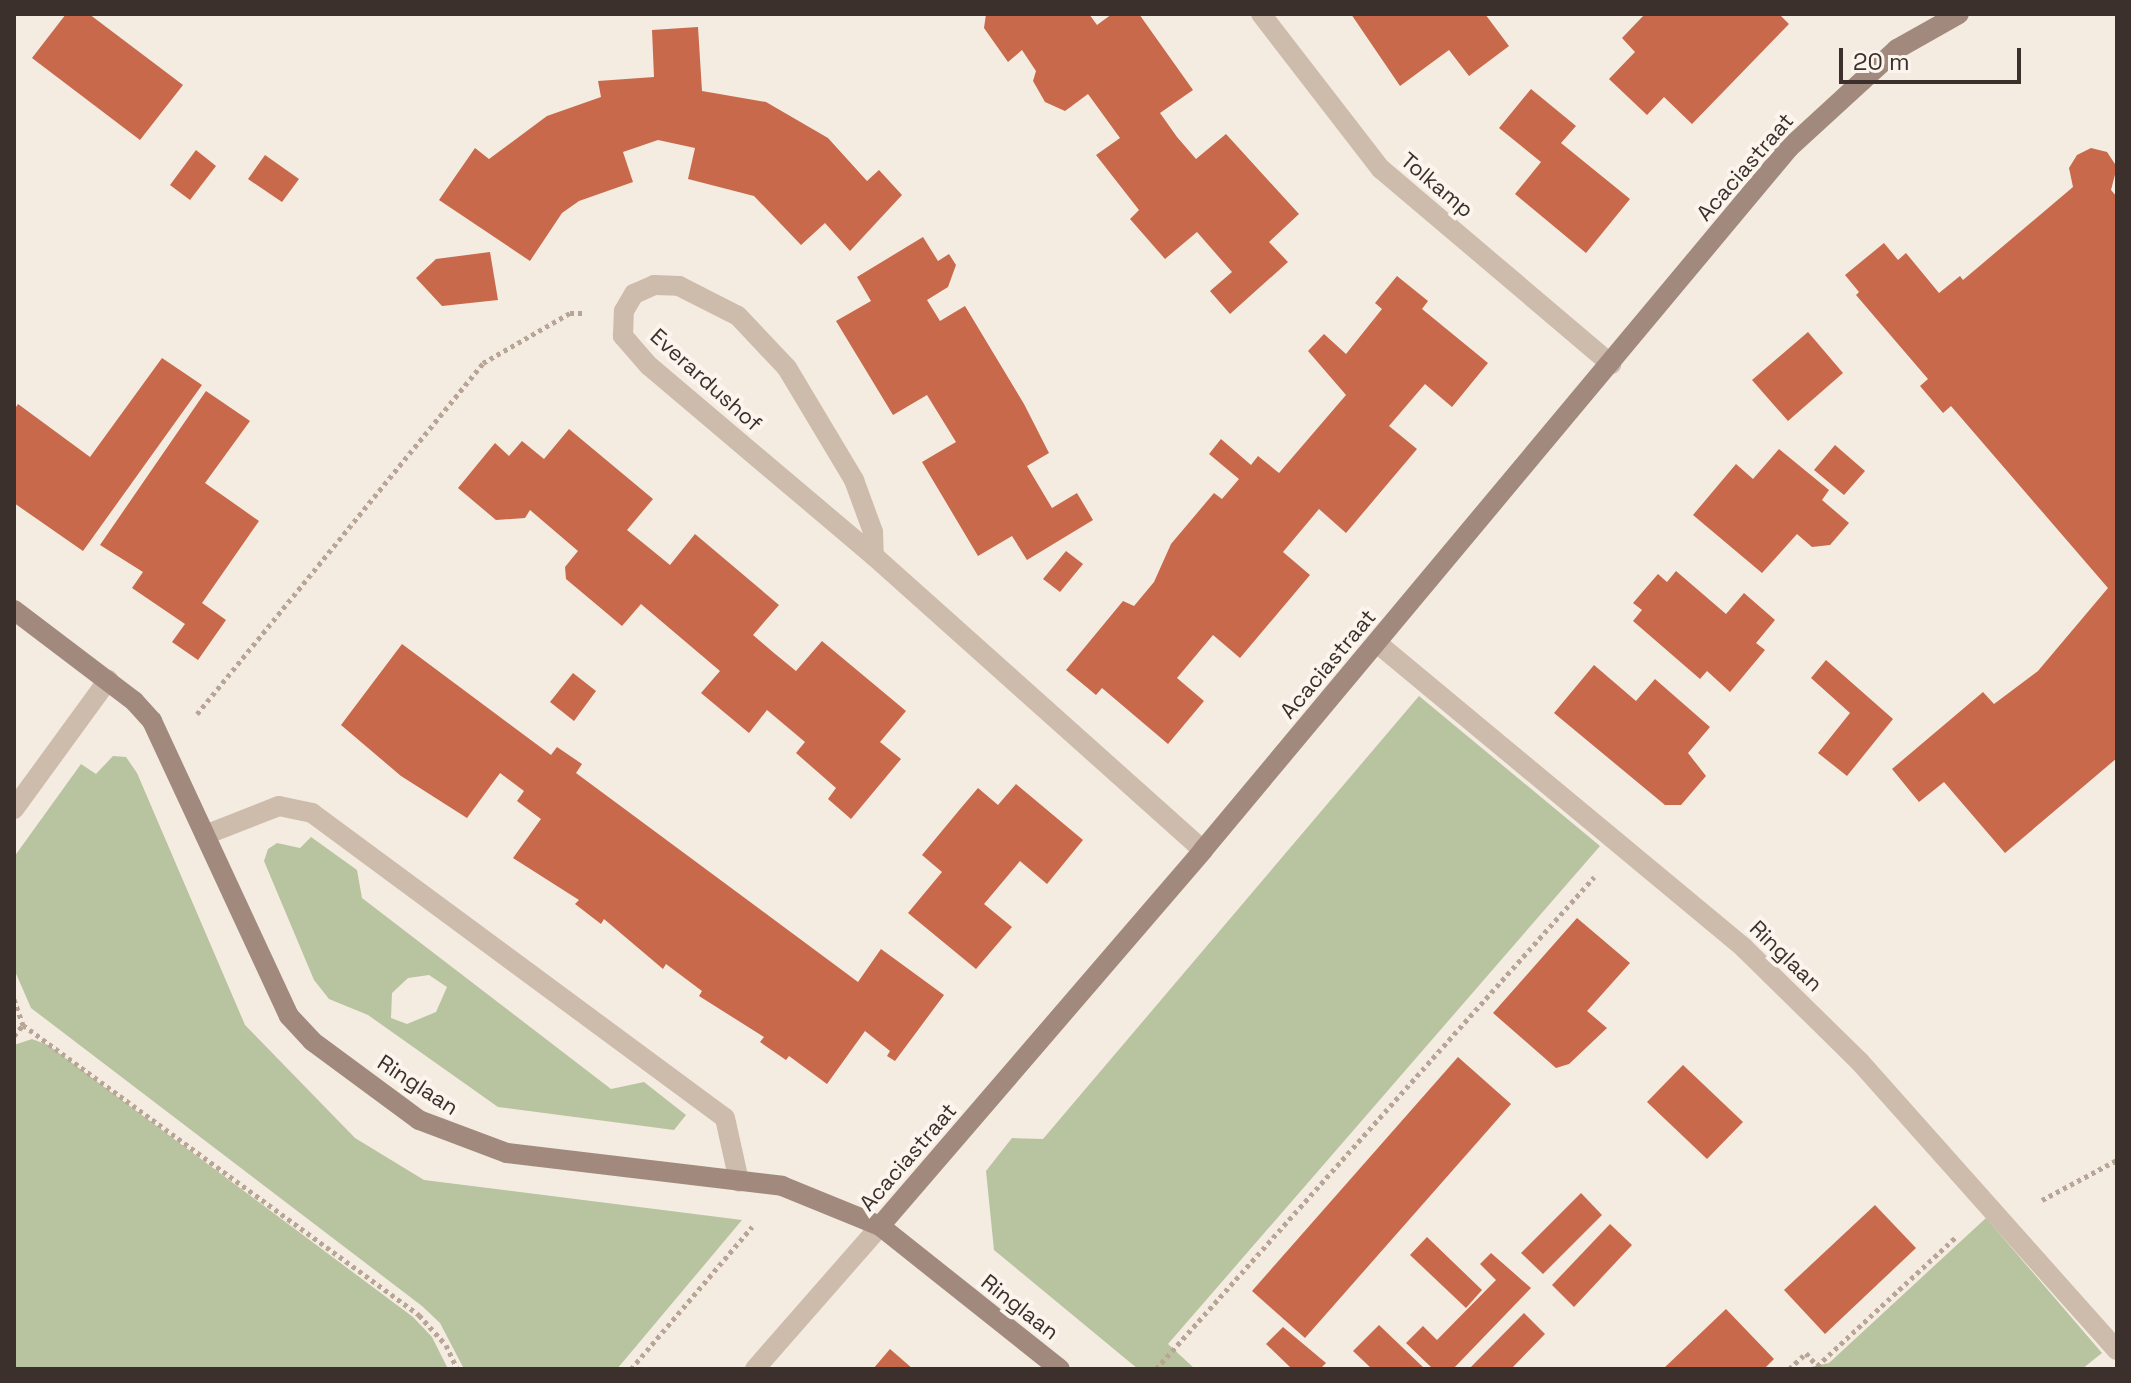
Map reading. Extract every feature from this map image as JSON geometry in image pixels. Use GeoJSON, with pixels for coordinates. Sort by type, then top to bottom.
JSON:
{"type":"FeatureCollection","features":[{"type":"Feature","properties":{"kind":"street","name":"Tolkamp"},"geometry":{"type":"LineString","coordinates":[[1261,14],[1381,169],[1611,364]]}},
{"type":"Feature","properties":{"kind":"street","name":"Acaciastraat"},"geometry":{"type":"LineString","coordinates":[[755,1369],[1203,850],[1789,148],[1897,49],[1959,14]]}},
{"type":"Feature","properties":{"kind":"street"},"geometry":{"type":"LineString","coordinates":[[624,311],[634,294],[654,285],[679,286],[738,316],[787,368],[854,480],[873,532],[874,556]]}},
{"type":"Feature","properties":{"kind":"street","name":"Everardushof"},"geometry":{"type":"LineString","coordinates":[[624,311],[623,336],[649,366],[874,556],[1203,850]]}},
{"type":"Feature","properties":{"kind":"street","name":"Ringlaan"},"geometry":{"type":"LineString","coordinates":[[14,610],[108,680],[152,721],[289,1016],[312,1041],[419,1120],[507,1153],[782,1186],[880,1226],[1060,1369]]}},
{"type":"Feature","properties":{"kind":"street","name":"Ringlaan"},"geometry":{"type":"LineString","coordinates":[[1377,643],[1744,948],[1860,1062],[1991,1203],[2117,1350]]}},
{"type":"Feature","properties":{"kind":"street"},"geometry":{"type":"LineString","coordinates":[[14,809],[108,680]]}},
{"type":"Feature","properties":{"kind":"street"},"geometry":{"type":"LineString","coordinates":[[205,835],[279,806],[312,813],[725,1118],[739,1181]]}},
{"type":"Feature","properties":{"kind":"path"},"geometry":{"type":"LineString","coordinates":[[168,750],[483,363],[570,313],[624,311]]}},
{"type":"Feature","properties":{"kind":"path"},"geometry":{"type":"LineString","coordinates":[[1156,1369],[1621,846]]}},
{"type":"Feature","properties":{"kind":"path"},"geometry":{"type":"LineString","coordinates":[[14,999],[23,1025],[408,1306],[434,1328],[457,1369]]}},
{"type":"Feature","properties":{"kind":"path"},"geometry":{"type":"LineString","coordinates":[[14,1036],[23,1025]]}},
{"type":"Feature","properties":{"kind":"path"},"geometry":{"type":"LineString","coordinates":[[2006,1220],[2117,1160]]}},
{"type":"Feature","properties":{"kind":"path"},"geometry":{"type":"LineString","coordinates":[[631,1369],[782,1186]]}},
{"type":"Feature","properties":{"kind":"path"},"geometry":{"type":"LineString","coordinates":[[1789,1369],[1806,1353],[1818,1368],[1991,1203]]}},
{"type":"Feature","properties":{"kind":"green space"},"geometry":{"type":"Polygon","coordinates":[[[1419,696],[1600,846],[1168,1344],[1195,1369],[1138,1369],[994,1250],[986,1171],[1012,1138],[1043,1139],[1419,696]]]}},
{"type":"Feature","properties":{"kind":"green space"},"geometry":{"type":"Polygon","coordinates":[[[113,756],[126,757],[137,773],[245,1025],[355,1138],[424,1180],[742,1220],[617,1369],[464,1369],[440,1323],[422,1306],[31,1008],[14,969],[14,857],[81,764],[96,774],[113,756]]]}},
{"type":"Feature","properties":{"kind":"green space"},"geometry":{"type":"Polygon","coordinates":[[[311,837],[357,870],[362,898],[611,1089],[644,1082],[686,1115],[674,1130],[498,1107],[368,1015],[329,999],[314,980],[264,861],[268,849],[277,843],[300,848],[311,837]],[[429,975],[408,978],[392,993],[391,1018],[407,1024],[436,1012],[447,987],[429,975]]]}},
{"type":"Feature","properties":{"kind":"green space"},"geometry":{"type":"Polygon","coordinates":[[[32,1039],[48,1045],[413,1317],[432,1337],[448,1369],[14,1369],[14,1045],[32,1039]]]}},
{"type":"Feature","properties":{"kind":"green space"},"geometry":{"type":"Polygon","coordinates":[[[1986,1218],[2102,1353],[2082,1369],[1802,1369],[1829,1363],[1986,1218]]]}},
{"type":"Feature","properties":{"kind":"building"},"geometry":{"type":"Polygon","coordinates":[[[66,14],[89,14],[183,85],[140,140],[32,58],[66,14]]]}},
{"type":"Feature","properties":{"kind":"building"},"geometry":{"type":"Polygon","coordinates":[[[986,14],[1089,14],[1097,25],[1112,14],[1139,14],[1193,90],[1160,113],[1177,137],[1196,159],[1226,134],[1299,214],[1269,242],[1288,262],[1230,314],[1210,291],[1232,272],[1197,232],[1165,259],[1130,219],[1139,210],[1096,155],[1120,138],[1088,94],[1065,111],[1045,102],[1033,81],[1036,71],[1022,50],[1008,62],[984,28],[986,14]]]}},
{"type":"Feature","properties":{"kind":"building"},"geometry":{"type":"Polygon","coordinates":[[[1351,14],[1485,14],[1509,46],[1469,76],[1449,50],[1400,86],[1351,14]]]}},
{"type":"Feature","properties":{"kind":"building"},"geometry":{"type":"Polygon","coordinates":[[[1645,14],[1779,14],[1789,24],[1692,124],[1664,97],[1647,115],[1609,79],[1635,52],[1622,38],[1645,14]]]}},
{"type":"Feature","properties":{"kind":"building"},"geometry":{"type":"Polygon","coordinates":[[[698,27],[702,91],[766,102],[828,138],[867,181],[879,170],[902,195],[850,251],[825,223],[801,245],[754,196],[688,179],[695,148],[658,140],[623,152],[633,182],[579,201],[562,213],[530,261],[439,200],[475,148],[489,159],[547,116],[601,97],[598,81],[654,77],[652,30],[698,27]]]}},
{"type":"Feature","properties":{"kind":"building"},"geometry":{"type":"Polygon","coordinates":[[[1531,89],[1576,126],[1561,143],[1630,199],[1586,253],[1515,194],[1541,162],[1499,128],[1531,89]]]}},
{"type":"Feature","properties":{"kind":"building"},"geometry":{"type":"Polygon","coordinates":[[[2091,148],[2107,152],[2117,167],[2111,190],[2117,197],[2117,758],[2005,853],[1944,782],[1919,802],[1892,769],[1983,692],[1994,704],[2038,671],[2108,588],[1951,406],[1943,413],[1920,386],[1928,379],[1856,295],[1859,292],[1845,275],[1884,243],[1898,260],[1906,253],[1939,293],[1960,276],[1963,280],[2073,187],[2069,168],[2077,155],[2091,148]]]}},
{"type":"Feature","properties":{"kind":"building"},"geometry":{"type":"Polygon","coordinates":[[[196,150],[216,166],[190,200],[170,185],[196,150]]]}},
{"type":"Feature","properties":{"kind":"building"},"geometry":{"type":"Polygon","coordinates":[[[265,155],[299,179],[282,202],[248,179],[265,155]]]}},
{"type":"Feature","properties":{"kind":"building"},"geometry":{"type":"Polygon","coordinates":[[[923,237],[938,261],[949,254],[956,265],[948,287],[927,300],[940,321],[965,306],[1024,404],[1049,453],[1027,466],[1052,508],[1077,493],[1093,520],[1027,560],[1012,536],[978,556],[922,462],[956,442],[927,395],[893,415],[836,321],[871,301],[857,277],[923,237]]]}},
{"type":"Feature","properties":{"kind":"building"},"geometry":{"type":"Polygon","coordinates":[[[490,252],[498,300],[442,306],[416,278],[436,259],[490,252]]]}},
{"type":"Feature","properties":{"kind":"building"},"geometry":{"type":"Polygon","coordinates":[[[1397,276],[1428,301],[1422,309],[1488,363],[1452,407],[1425,384],[1389,426],[1417,449],[1346,533],[1319,509],[1283,552],[1310,575],[1240,658],[1213,635],[1177,678],[1204,701],[1168,744],[1102,688],[1096,695],[1066,670],[1123,601],[1134,606],[1154,582],[1171,544],[1214,493],[1222,499],[1239,479],[1209,454],[1221,439],[1251,465],[1258,456],[1279,473],[1346,395],[1308,351],[1324,334],[1346,354],[1382,309],[1375,303],[1397,276]]]}},
{"type":"Feature","properties":{"kind":"building"},"geometry":{"type":"Polygon","coordinates":[[[1808,332],[1843,373],[1788,421],[1752,380],[1808,332]]]}},
{"type":"Feature","properties":{"kind":"building"},"geometry":{"type":"Polygon","coordinates":[[[162,358],[202,385],[83,551],[14,503],[14,410],[18,404],[90,457],[162,358]]]}},
{"type":"Feature","properties":{"kind":"building"},"geometry":{"type":"Polygon","coordinates":[[[206,391],[250,421],[205,483],[259,521],[202,603],[226,620],[198,660],[172,642],[185,624],[132,588],[143,572],[100,545],[206,391]]]}},
{"type":"Feature","properties":{"kind":"building"},"geometry":{"type":"Polygon","coordinates":[[[569,429],[653,499],[627,530],[670,565],[695,534],[779,605],[753,635],[774,653],[796,671],[822,641],[906,711],[880,742],[901,759],[851,819],[828,799],[836,788],[796,753],[805,742],[767,710],[749,733],[701,693],[720,671],[641,604],[622,626],[566,579],[565,567],[578,551],[530,510],[525,518],[496,520],[458,488],[495,443],[509,456],[522,441],[544,459],[569,429]]]}},
{"type":"Feature","properties":{"kind":"building"},"geometry":{"type":"Polygon","coordinates":[[[1835,445],[1865,471],[1844,495],[1814,470],[1835,445]]]}},
{"type":"Feature","properties":{"kind":"building"},"geometry":{"type":"Polygon","coordinates":[[[1779,449],[1829,490],[1822,500],[1849,523],[1830,545],[1812,547],[1797,534],[1762,573],[1693,515],[1736,464],[1753,479],[1779,449]]]}},
{"type":"Feature","properties":{"kind":"building"},"geometry":{"type":"Polygon","coordinates":[[[1066,551],[1083,564],[1060,592],[1043,579],[1066,551]]]}},
{"type":"Feature","properties":{"kind":"building"},"geometry":{"type":"Polygon","coordinates":[[[1676,571],[1726,614],[1744,593],[1775,620],[1756,643],[1765,650],[1730,692],[1707,671],[1700,679],[1633,621],[1642,610],[1633,603],[1658,574],[1667,582],[1676,571]]]}},
{"type":"Feature","properties":{"kind":"building"},"geometry":{"type":"Polygon","coordinates":[[[402,644],[551,755],[557,747],[582,764],[576,773],[858,982],[881,949],[944,995],[895,1061],[887,1056],[890,1051],[865,1031],[827,1084],[789,1056],[786,1060],[760,1042],[764,1037],[699,996],[702,991],[666,964],[663,969],[604,919],[601,924],[575,904],[579,900],[513,858],[541,819],[517,801],[524,791],[500,773],[467,818],[401,776],[341,725],[402,644]]]}},
{"type":"Feature","properties":{"kind":"building"},"geometry":{"type":"Polygon","coordinates":[[[1826,660],[1893,719],[1847,776],[1818,753],[1850,713],[1811,678],[1826,660]]]}},
{"type":"Feature","properties":{"kind":"building"},"geometry":{"type":"Polygon","coordinates":[[[1594,665],[1636,701],[1655,679],[1710,727],[1688,753],[1706,776],[1681,805],[1665,805],[1554,713],[1594,665]]]}},
{"type":"Feature","properties":{"kind":"building"},"geometry":{"type":"Polygon","coordinates":[[[573,673],[596,691],[574,721],[550,702],[573,673]]]}},
{"type":"Feature","properties":{"kind":"building"},"geometry":{"type":"Polygon","coordinates":[[[1016,784],[1083,840],[1047,884],[1020,861],[984,904],[1012,927],[976,969],[908,913],[942,872],[922,855],[961,808],[978,788],[998,805],[1016,784]]]}},
{"type":"Feature","properties":{"kind":"building"},"geometry":{"type":"Polygon","coordinates":[[[1577,918],[1630,963],[1587,1011],[1607,1028],[1569,1064],[1556,1068],[1493,1013],[1577,918]]]}},
{"type":"Feature","properties":{"kind":"building"},"geometry":{"type":"Polygon","coordinates":[[[1458,1057],[1511,1104],[1305,1338],[1252,1291],[1458,1057]]]}},
{"type":"Feature","properties":{"kind":"building"},"geometry":{"type":"Polygon","coordinates":[[[1683,1065],[1743,1122],[1707,1159],[1647,1102],[1683,1065]]]}},
{"type":"Feature","properties":{"kind":"building"},"geometry":{"type":"Polygon","coordinates":[[[1581,1193],[1602,1215],[1543,1274],[1521,1253],[1581,1193]]]}},
{"type":"Feature","properties":{"kind":"building"},"geometry":{"type":"Polygon","coordinates":[[[1875,1205],[1916,1248],[1825,1334],[1784,1290],[1875,1205]]]}},
{"type":"Feature","properties":{"kind":"building"},"geometry":{"type":"Polygon","coordinates":[[[1610,1224],[1632,1245],[1574,1307],[1552,1285],[1610,1224]]]}},
{"type":"Feature","properties":{"kind":"building"},"geometry":{"type":"Polygon","coordinates":[[[1427,1237],[1482,1290],[1466,1308],[1410,1255],[1427,1237]]]}},
{"type":"Feature","properties":{"kind":"building"},"geometry":{"type":"Polygon","coordinates":[[[1491,1253],[1531,1288],[1453,1369],[1433,1369],[1406,1343],[1423,1326],[1437,1340],[1496,1280],[1480,1264],[1491,1253]]]}},
{"type":"Feature","properties":{"kind":"building"},"geometry":{"type":"Polygon","coordinates":[[[1726,1309],[1774,1359],[1764,1369],[1663,1369],[1726,1309]]]}},
{"type":"Feature","properties":{"kind":"building"},"geometry":{"type":"Polygon","coordinates":[[[1524,1313],[1545,1334],[1511,1369],[1469,1369],[1524,1313]]]}},
{"type":"Feature","properties":{"kind":"building"},"geometry":{"type":"Polygon","coordinates":[[[1379,1325],[1425,1369],[1372,1369],[1353,1351],[1379,1325]]]}},
{"type":"Feature","properties":{"kind":"building"},"geometry":{"type":"Polygon","coordinates":[[[1283,1327],[1326,1363],[1320,1369],[1292,1369],[1266,1344],[1283,1327]]]}},
{"type":"Feature","properties":{"kind":"building"},"geometry":{"type":"Polygon","coordinates":[[[890,1349],[913,1369],[873,1369],[890,1349]]]}}]}
